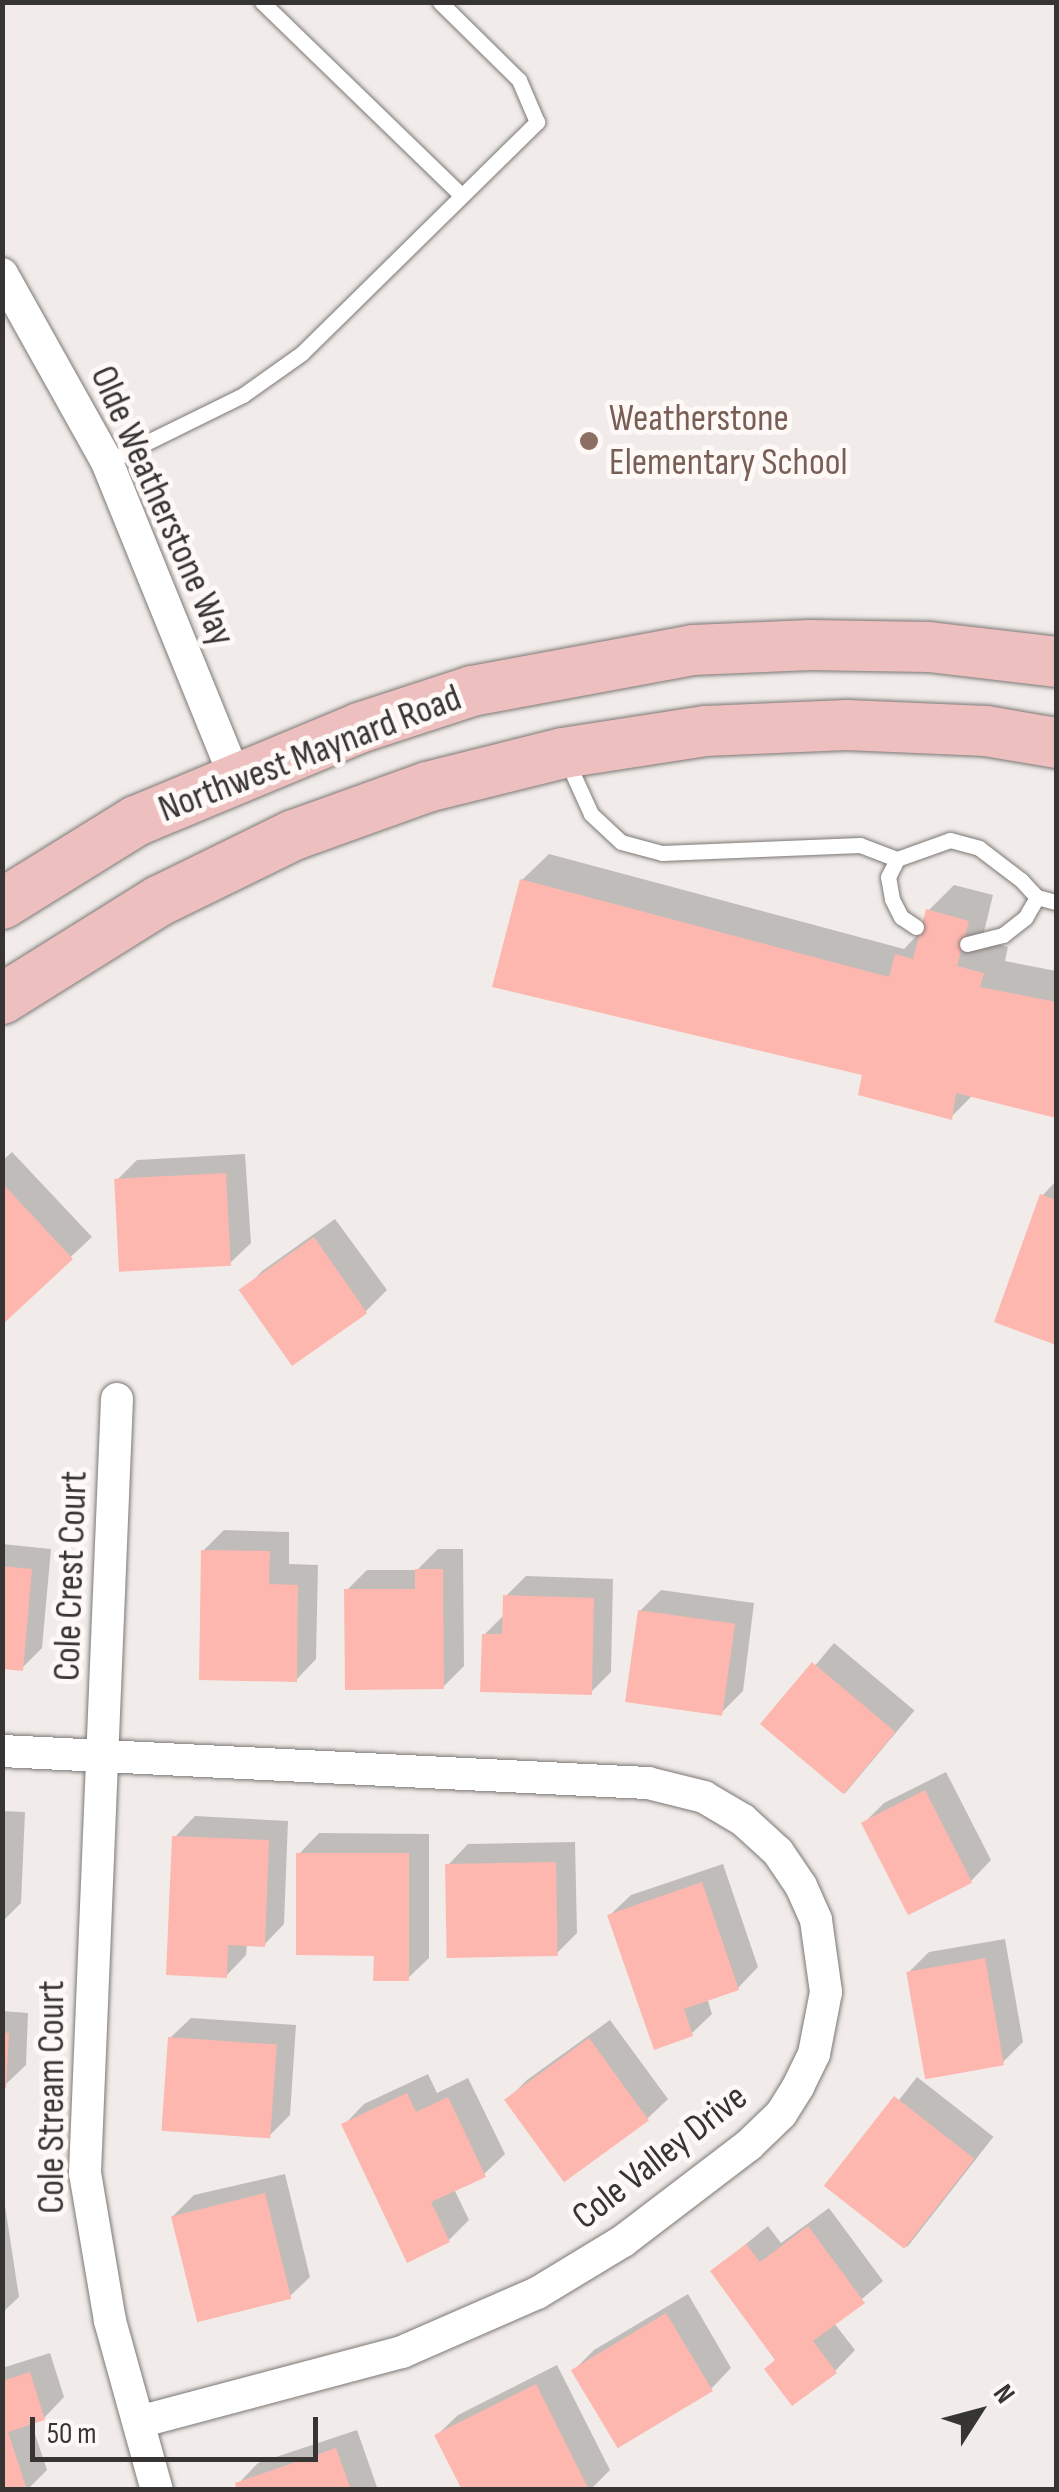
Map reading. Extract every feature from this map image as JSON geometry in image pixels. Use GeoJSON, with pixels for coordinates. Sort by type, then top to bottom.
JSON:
{"type":"FeatureCollection","features":[{"type":"Feature","properties":{"kind":"main road","name":"Northwest Maynard Road"},"geometry":{"type":"LineString","coordinates":[[2,904],[136,821],[359,728],[472,691],[693,650],[811,644],[929,646],[1056,662]]}},
{"type":"Feature","properties":{"kind":"main road","name":"Northwest Maynard Road"},"geometry":{"type":"LineString","coordinates":[[2,999],[158,901],[266,849],[427,787],[563,753],[704,732],[847,725],[986,731],[1056,743]]}},
{"type":"Feature","properties":{"kind":"main road"},"geometry":{"type":"LineString","coordinates":[[235,777],[266,849]]}},
{"type":"Feature","properties":{"kind":"street","name":"Olde Weatherstone Way"},"geometry":{"type":"LineString","coordinates":[[2,274],[107,462],[235,777]]}},
{"type":"Feature","properties":{"kind":"street","name":"Cole Crest Court"},"geometry":{"type":"LineString","coordinates":[[105,1756],[117,1399]]}},
{"type":"Feature","properties":{"kind":"street","name":"Cole Valley Drive"},"geometry":{"type":"LineString","coordinates":[[2,1751],[648,1784],[704,1797],[743,1820],[767,1842],[801,1886],[816,1920],[826,1992],[814,2054],[781,2114],[748,2145],[581,2269],[466,2327],[402,2352],[139,2422]]}},
{"type":"Feature","properties":{"kind":"street","name":"Cole Stream Court"},"geometry":{"type":"LineString","coordinates":[[105,1756],[90,1968],[85,2174],[106,2304],[158,2490]]}},
{"type":"Feature","properties":{"kind":"lane"},"geometry":{"type":"LineString","coordinates":[[262,2],[460,194]]}},
{"type":"Feature","properties":{"kind":"lane"},"geometry":{"type":"LineString","coordinates":[[107,462],[243,394],[302,353],[537,122],[519,80],[440,2]]}},
{"type":"Feature","properties":{"kind":"lane"},"geometry":{"type":"LineString","coordinates":[[563,753],[591,814],[622,842],[662,853],[860,845],[897,859],[950,840],[979,848],[1021,880],[1036,898],[1056,902]]}},
{"type":"Feature","properties":{"kind":"lane"},"geometry":{"type":"LineString","coordinates":[[897,859],[888,876],[892,900],[902,918],[916,927]]}},
{"type":"Feature","properties":{"kind":"lane"},"geometry":{"type":"LineString","coordinates":[[967,944],[1003,935],[1025,918],[1036,898]]}},
{"type":"Feature","properties":{"kind":"building"},"geometry":{"type":"Polygon","coordinates":[[[520,879],[889,977],[895,954],[913,959],[926,909],[969,921],[957,966],[984,973],[980,987],[1056,1002],[1056,1118],[956,1093],[952,1120],[858,1095],[862,1075],[492,987],[520,879]]]}},
{"type":"Feature","properties":{"kind":"building"},"geometry":{"type":"Polygon","coordinates":[[[226,1173],[231,1266],[119,1272],[114,1179],[226,1173]]]}},
{"type":"Feature","properties":{"kind":"building"},"geometry":{"type":"Polygon","coordinates":[[[2,1183],[73,1259],[2,1325],[2,1183]]]}},
{"type":"Feature","properties":{"kind":"building"},"geometry":{"type":"Polygon","coordinates":[[[1040,1194],[1056,1200],[1056,1345],[994,1322],[1040,1194]]]}},
{"type":"Feature","properties":{"kind":"building"},"geometry":{"type":"Polygon","coordinates":[[[314,1237],[367,1313],[292,1366],[239,1290],[314,1237]]]}},
{"type":"Feature","properties":{"kind":"building"},"geometry":{"type":"Polygon","coordinates":[[[201,1550],[270,1551],[269,1584],[298,1585],[297,1682],[199,1680],[201,1550]]]}},
{"type":"Feature","properties":{"kind":"building"},"geometry":{"type":"Polygon","coordinates":[[[2,1566],[32,1569],[23,1671],[2,1669],[2,1566]]]}},
{"type":"Feature","properties":{"kind":"building"},"geometry":{"type":"Polygon","coordinates":[[[415,1569],[443,1569],[444,1689],[345,1690],[344,1589],[415,1589],[415,1569]]]}},
{"type":"Feature","properties":{"kind":"building"},"geometry":{"type":"Polygon","coordinates":[[[503,1595],[594,1598],[592,1695],[480,1692],[482,1634],[502,1634],[503,1595]]]}},
{"type":"Feature","properties":{"kind":"building"},"geometry":{"type":"Polygon","coordinates":[[[638,1610],[735,1624],[722,1716],[625,1702],[638,1610]]]}},
{"type":"Feature","properties":{"kind":"building"},"geometry":{"type":"Polygon","coordinates":[[[812,1662],[895,1732],[843,1794],[760,1724],[812,1662]]]}},
{"type":"Feature","properties":{"kind":"building"},"geometry":{"type":"Polygon","coordinates":[[[925,1790],[972,1883],[908,1915],[861,1823],[925,1790]]]}},
{"type":"Feature","properties":{"kind":"building"},"geometry":{"type":"Polygon","coordinates":[[[172,1836],[269,1840],[265,1947],[228,1945],[227,1978],[166,1975],[172,1836]]]}},
{"type":"Feature","properties":{"kind":"building"},"geometry":{"type":"Polygon","coordinates":[[[296,1853],[409,1853],[409,1981],[373,1981],[374,1956],[296,1955],[296,1853]]]}},
{"type":"Feature","properties":{"kind":"building"},"geometry":{"type":"Polygon","coordinates":[[[556,1862],[558,1956],[447,1958],[445,1864],[556,1862]]]}},
{"type":"Feature","properties":{"kind":"building"},"geometry":{"type":"Polygon","coordinates":[[[702,1882],[739,1990],[684,2009],[693,2036],[654,2050],[607,1915],[702,1882]]]}},
{"type":"Feature","properties":{"kind":"building"},"geometry":{"type":"Polygon","coordinates":[[[985,1958],[1004,2065],[925,2079],[906,1972],[985,1958]]]}},
{"type":"Feature","properties":{"kind":"building"},"geometry":{"type":"Polygon","coordinates":[[[2,2032],[9,2033],[6,2088],[2,2088],[2,2032]]]}},
{"type":"Feature","properties":{"kind":"building"},"geometry":{"type":"Polygon","coordinates":[[[168,2037],[277,2045],[270,2138],[161,2131],[168,2037]]]}},
{"type":"Feature","properties":{"kind":"building"},"geometry":{"type":"Polygon","coordinates":[[[589,2038],[649,2121],[564,2182],[504,2100],[589,2038]]]}},
{"type":"Feature","properties":{"kind":"building"},"geometry":{"type":"Polygon","coordinates":[[[407,2093],[416,2112],[448,2097],[486,2177],[431,2202],[450,2242],[407,2263],[341,2124],[407,2093]]]}},
{"type":"Feature","properties":{"kind":"building"},"geometry":{"type":"Polygon","coordinates":[[[894,2096],[974,2159],[904,2249],[824,2186],[894,2096]]]}},
{"type":"Feature","properties":{"kind":"building"},"geometry":{"type":"Polygon","coordinates":[[[265,2193],[291,2299],[197,2322],[171,2216],[265,2193]]]}},
{"type":"Feature","properties":{"kind":"building"},"geometry":{"type":"Polygon","coordinates":[[[808,2226],[865,2303],[813,2341],[837,2373],[792,2406],[764,2369],[775,2360],[710,2271],[746,2244],[760,2262],[808,2226]]]}},
{"type":"Feature","properties":{"kind":"building"},"geometry":{"type":"Polygon","coordinates":[[[666,2313],[713,2391],[618,2448],[571,2370],[666,2313]]]}},
{"type":"Feature","properties":{"kind":"building"},"geometry":{"type":"Polygon","coordinates":[[[30,2372],[45,2420],[8,2432],[27,2490],[2,2490],[2,2381],[30,2372]]]}},
{"type":"Feature","properties":{"kind":"building"},"geometry":{"type":"Polygon","coordinates":[[[536,2384],[589,2490],[462,2490],[434,2435],[536,2384]]]}},
{"type":"Feature","properties":{"kind":"building"},"geometry":{"type":"Polygon","coordinates":[[[336,2448],[351,2490],[237,2490],[235,2483],[336,2448]]]}},
{"type":"Feature","properties":{"kind":"place","name":"Weatherstone Elementary School"},"geometry":{"type":"Point","coordinates":[589,441]}}]}
